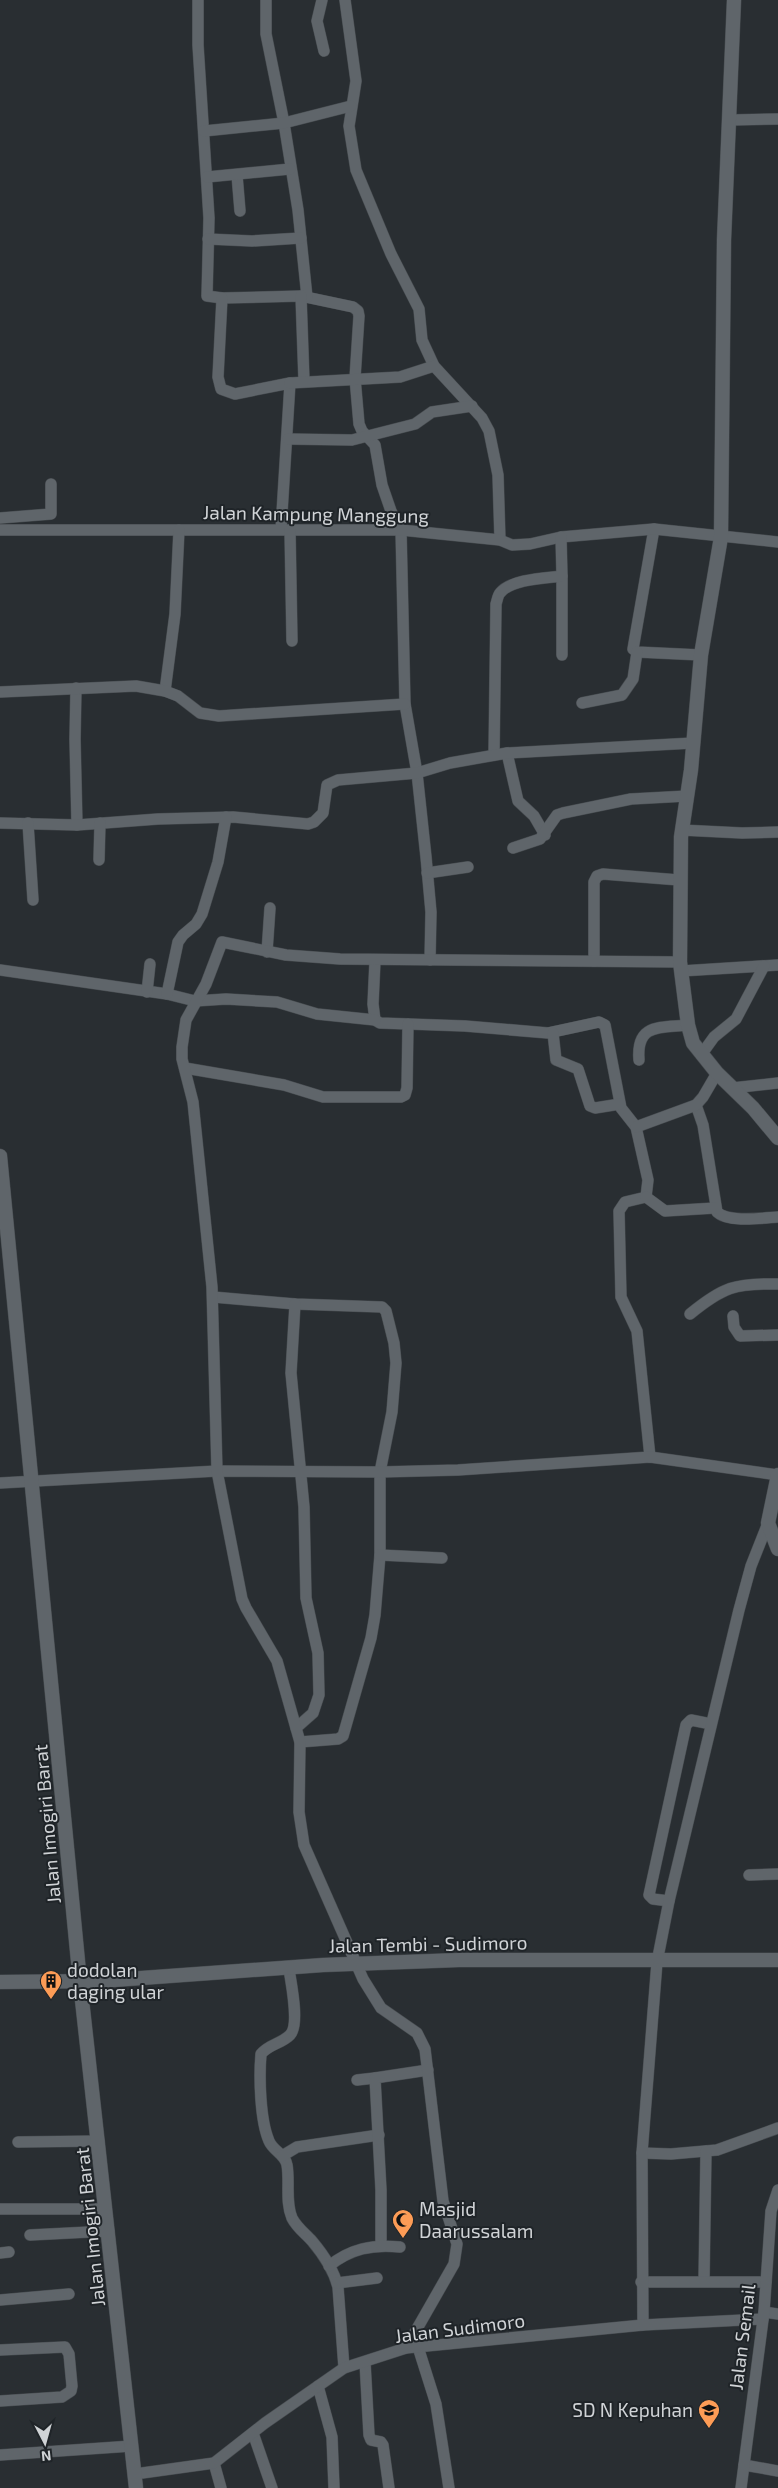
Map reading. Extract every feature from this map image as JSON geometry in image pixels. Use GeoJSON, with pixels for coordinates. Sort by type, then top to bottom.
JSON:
{"type":"FeatureCollection","features":[{"type":"Feature","properties":{"kind":"main road"},"geometry":{"type":"LineString","coordinates":[[734,0],[731,120],[724,240],[721,536],[701,655],[682,830],[679,880],[681,967],[688,1025],[693,1043],[717,1073],[759,1114],[778,1138]]}},
{"type":"Feature","properties":{"kind":"main road","name":"Jalan Imogiri Barat"},"geometry":{"type":"LineString","coordinates":[[0,1156],[80,1982],[109,2231],[135,2481]]}},
{"type":"Feature","properties":{"kind":"main road"},"geometry":{"type":"LineString","coordinates":[[778,1475],[768,1522],[778,1549]]}},
{"type":"Feature","properties":{"kind":"main road","name":"Jalan Tembi - Sudimoro"},"geometry":{"type":"LineString","coordinates":[[0,1982],[80,1982],[357,1963],[459,1960],[657,1962],[778,1960]]}},
{"type":"Feature","properties":{"kind":"street"},"geometry":{"type":"LineString","coordinates":[[198,0],[198,45],[207,178],[207,296],[222,298],[304,296],[353,308],[358,311],[360,316],[355,378],[359,424],[362,431],[375,445],[382,485],[391,511],[401,530],[405,704],[416,774],[431,912],[430,960]]}},
{"type":"Feature","properties":{"kind":"street"},"geometry":{"type":"LineString","coordinates":[[266,0],[266,34],[284,123],[300,238],[304,296],[304,381]]}},
{"type":"Feature","properties":{"kind":"street"},"geometry":{"type":"LineString","coordinates":[[322,0],[317,21],[324,52]]}},
{"type":"Feature","properties":{"kind":"street"},"geometry":{"type":"LineString","coordinates":[[345,0],[356,81],[348,126],[356,170],[391,254],[419,309],[422,340],[434,366],[472,406],[482,418],[489,431],[496,453],[500,540]]}},
{"type":"Feature","properties":{"kind":"street"},"geometry":{"type":"LineString","coordinates":[[204,131],[284,123],[351,106]]}},
{"type":"Feature","properties":{"kind":"street"},"geometry":{"type":"LineString","coordinates":[[731,120],[778,120]]}},
{"type":"Feature","properties":{"kind":"street"},"geometry":{"type":"LineString","coordinates":[[207,178],[290,169]]}},
{"type":"Feature","properties":{"kind":"street"},"geometry":{"type":"LineString","coordinates":[[237,174],[240,210]]}},
{"type":"Feature","properties":{"kind":"street"},"geometry":{"type":"LineString","coordinates":[[208,239],[252,241],[300,238]]}},
{"type":"Feature","properties":{"kind":"street"},"geometry":{"type":"LineString","coordinates":[[222,298],[218,377],[221,389],[235,394],[304,381],[400,377],[434,366]]}},
{"type":"Feature","properties":{"kind":"street"},"geometry":{"type":"LineString","coordinates":[[290,383],[286,530],[292,640]]}},
{"type":"Feature","properties":{"kind":"street"},"geometry":{"type":"LineString","coordinates":[[288,439],[339,441],[367,436],[420,423],[432,412],[472,406]]}},
{"type":"Feature","properties":{"kind":"street"},"geometry":{"type":"LineString","coordinates":[[51,484],[53,530]]}},
{"type":"Feature","properties":{"kind":"street"},"geometry":{"type":"LineString","coordinates":[[0,518],[51,514]]}},
{"type":"Feature","properties":{"kind":"street"},"geometry":{"type":"LineString","coordinates":[[654,529],[632,646],[637,652],[701,655]]}},
{"type":"Feature","properties":{"kind":"street","name":"Jalan Kampung Manggung"},"geometry":{"type":"LineString","coordinates":[[0,530],[401,530],[500,540],[512,545],[530,544],[561,537],[654,529],[778,542]]}},
{"type":"Feature","properties":{"kind":"street"},"geometry":{"type":"LineString","coordinates":[[165,690],[175,614],[179,530]]}},
{"type":"Feature","properties":{"kind":"street"},"geometry":{"type":"LineString","coordinates":[[561,537],[562,655]]}},
{"type":"Feature","properties":{"kind":"street"},"geometry":{"type":"LineString","coordinates":[[494,755],[496,604],[500,593],[509,586],[531,579],[562,576]]}},
{"type":"Feature","properties":{"kind":"street"},"geometry":{"type":"LineString","coordinates":[[582,703],[620,697],[625,693],[633,679],[637,652]]}},
{"type":"Feature","properties":{"kind":"street"},"geometry":{"type":"LineString","coordinates":[[0,692],[136,686],[165,690],[178,696],[200,713],[219,716],[405,704]]}},
{"type":"Feature","properties":{"kind":"street"},"geometry":{"type":"LineString","coordinates":[[76,688],[77,825]]}},
{"type":"Feature","properties":{"kind":"street"},"geometry":{"type":"LineString","coordinates":[[0,824],[77,825],[250,817],[308,824],[314,822],[323,812],[326,789],[329,782],[344,779],[416,774],[450,763],[507,753],[692,743]]}},
{"type":"Feature","properties":{"kind":"street"},"geometry":{"type":"LineString","coordinates":[[507,753],[518,801],[534,816],[545,835]]}},
{"type":"Feature","properties":{"kind":"street"},"geometry":{"type":"LineString","coordinates":[[513,848],[533,842],[545,835],[553,820],[563,813],[631,800],[687,796]]}},
{"type":"Feature","properties":{"kind":"street"},"geometry":{"type":"LineString","coordinates":[[168,994],[178,942],[196,924],[202,914],[218,862],[226,817]]}},
{"type":"Feature","properties":{"kind":"street"},"geometry":{"type":"LineString","coordinates":[[28,823],[33,900]]}},
{"type":"Feature","properties":{"kind":"street"},"geometry":{"type":"LineString","coordinates":[[99,860],[100,823]]}},
{"type":"Feature","properties":{"kind":"street"},"geometry":{"type":"LineString","coordinates":[[682,830],[742,833],[778,832]]}},
{"type":"Feature","properties":{"kind":"street"},"geometry":{"type":"LineString","coordinates":[[427,873],[468,867]]}},
{"type":"Feature","properties":{"kind":"street"},"geometry":{"type":"LineString","coordinates":[[594,960],[594,882],[597,876],[603,874],[679,880]]}},
{"type":"Feature","properties":{"kind":"street"},"geometry":{"type":"LineString","coordinates":[[267,952],[270,908]]}},
{"type":"Feature","properties":{"kind":"street"},"geometry":{"type":"LineString","coordinates":[[406,2348],[422,2316],[446,2279],[457,2251],[454,2233],[442,2200],[426,2049],[416,2033],[381,2008],[363,1979],[302,1837],[300,1742],[277,1661],[244,1604],[217,1471],[213,1297],[194,1107],[185,1068],[182,1038],[186,1020],[206,984],[222,942],[267,952],[374,961],[594,960],[681,967],[778,965]]}},
{"type":"Feature","properties":{"kind":"street"},"geometry":{"type":"LineString","coordinates":[[374,961],[373,1004],[375,1020]]}},
{"type":"Feature","properties":{"kind":"street"},"geometry":{"type":"LineString","coordinates":[[147,992],[150,964]]}},
{"type":"Feature","properties":{"kind":"street"},"geometry":{"type":"LineString","coordinates":[[701,1054],[714,1037],[736,1019],[764,966]]}},
{"type":"Feature","properties":{"kind":"street"},"geometry":{"type":"LineString","coordinates":[[0,970],[168,994],[195,1001],[262,1001],[286,1004],[317,1014],[375,1020],[384,1024],[465,1026],[553,1033],[599,1022],[604,1024],[620,1104],[623,1112],[636,1127],[648,1180],[646,1197]]}},
{"type":"Feature","properties":{"kind":"street"},"geometry":{"type":"LineString","coordinates":[[185,1068],[284,1085],[323,1097],[402,1097],[405,1095],[407,1088],[408,1024]]}},
{"type":"Feature","properties":{"kind":"street"},"geometry":{"type":"LineString","coordinates":[[639,1060],[640,1039],[645,1032],[658,1028],[688,1025]]}},
{"type":"Feature","properties":{"kind":"street"},"geometry":{"type":"LineString","coordinates":[[553,1033],[556,1060],[578,1069],[590,1106],[599,1108],[620,1104]]}},
{"type":"Feature","properties":{"kind":"street"},"geometry":{"type":"LineString","coordinates":[[636,1127],[696,1105],[717,1073]]}},
{"type":"Feature","properties":{"kind":"street"},"geometry":{"type":"LineString","coordinates":[[732,1088],[778,1083]]}},
{"type":"Feature","properties":{"kind":"street"},"geometry":{"type":"LineString","coordinates":[[696,1105],[703,1125],[715,1208],[721,1215],[733,1218],[778,1217]]}},
{"type":"Feature","properties":{"kind":"street"},"geometry":{"type":"LineString","coordinates":[[650,1457],[637,1331],[620,1293],[620,1207],[625,1202],[646,1197],[665,1211],[715,1208]]}},
{"type":"Feature","properties":{"kind":"street"},"geometry":{"type":"LineString","coordinates":[[690,1314],[710,1298],[735,1286],[778,1284]]}},
{"type":"Feature","properties":{"kind":"street"},"geometry":{"type":"LineString","coordinates":[[213,1297],[385,1309],[394,1343],[396,1363],[392,1412],[380,1472],[380,1555],[371,1638],[344,1733],[338,1739],[300,1742]]}},
{"type":"Feature","properties":{"kind":"street"},"geometry":{"type":"LineString","coordinates":[[296,1304],[291,1373],[304,1507],[306,1598],[318,1653],[319,1695],[313,1713],[296,1728]]}},
{"type":"Feature","properties":{"kind":"street"},"geometry":{"type":"LineString","coordinates":[[733,1316],[734,1327],[740,1336],[778,1335]]}},
{"type":"Feature","properties":{"kind":"street"},"geometry":{"type":"LineString","coordinates":[[0,1483],[217,1471],[380,1472],[458,1470],[650,1457],[778,1475]]}},
{"type":"Feature","properties":{"kind":"street"},"geometry":{"type":"LineString","coordinates":[[643,2325],[641,2282],[642,2153],[657,1962],[669,1901],[746,1584],[768,1522]]}},
{"type":"Feature","properties":{"kind":"street"},"geometry":{"type":"LineString","coordinates":[[380,1555],[442,1558]]}},
{"type":"Feature","properties":{"kind":"street"},"geometry":{"type":"LineString","coordinates":[[669,1901],[653,1899],[649,1895],[686,1725],[691,1720],[711,1724]]}},
{"type":"Feature","properties":{"kind":"street"},"geometry":{"type":"LineString","coordinates":[[749,1875],[778,1874]]}},
{"type":"Feature","properties":{"kind":"street"},"geometry":{"type":"LineString","coordinates":[[289,1969],[295,2018],[294,2028],[287,2038],[268,2046],[261,2054],[264,2123],[269,2141],[287,2165],[289,2204],[292,2218],[313,2242],[329,2266],[337,2283],[344,2368]]}},
{"type":"Feature","properties":{"kind":"street"},"geometry":{"type":"LineString","coordinates":[[357,2080],[428,2070]]}},
{"type":"Feature","properties":{"kind":"street"},"geometry":{"type":"LineString","coordinates":[[375,2078],[379,2135],[381,2245]]}},
{"type":"Feature","properties":{"kind":"street"},"geometry":{"type":"LineString","coordinates":[[642,2153],[706,2151],[723,2148],[778,2128]]}},
{"type":"Feature","properties":{"kind":"street"},"geometry":{"type":"LineString","coordinates":[[282,2156],[297,2147],[379,2135]]}},
{"type":"Feature","properties":{"kind":"street"},"geometry":{"type":"LineString","coordinates":[[18,2142],[99,2141]]}},
{"type":"Feature","properties":{"kind":"street"},"geometry":{"type":"LineString","coordinates":[[704,2281],[706,2151]]}},
{"type":"Feature","properties":{"kind":"street","name":"Jalan Semail"},"geometry":{"type":"LineString","coordinates":[[741,2488],[764,2316],[766,2282],[774,2235],[772,2211],[778,2190]]}},
{"type":"Feature","properties":{"kind":"street"},"geometry":{"type":"LineString","coordinates":[[0,2209],[106,2210]]}},
{"type":"Feature","properties":{"kind":"street"},"geometry":{"type":"LineString","coordinates":[[30,2235],[109,2231]]}},
{"type":"Feature","properties":{"kind":"street"},"geometry":{"type":"LineString","coordinates":[[329,2266],[352,2251],[381,2245],[400,2247]]}},
{"type":"Feature","properties":{"kind":"street"},"geometry":{"type":"LineString","coordinates":[[337,2283],[377,2278]]}},
{"type":"Feature","properties":{"kind":"street"},"geometry":{"type":"LineString","coordinates":[[641,2282],[766,2282]]}},
{"type":"Feature","properties":{"kind":"street"},"geometry":{"type":"LineString","coordinates":[[0,2300],[69,2294]]}},
{"type":"Feature","properties":{"kind":"street","name":"Jalan Sudimoro"},"geometry":{"type":"LineString","coordinates":[[214,2463],[252,2433],[344,2368],[406,2348],[778,2314]]}},
{"type":"Feature","properties":{"kind":"street"},"geometry":{"type":"LineString","coordinates":[[0,2350],[64,2347],[69,2354],[72,2391],[62,2397],[0,2401]]}},
{"type":"Feature","properties":{"kind":"street"},"geometry":{"type":"LineString","coordinates":[[418,2347],[436,2404],[448,2488]]}},
{"type":"Feature","properties":{"kind":"street"},"geometry":{"type":"LineString","coordinates":[[365,2362],[369,2435],[371,2440],[381,2442],[383,2445],[389,2488]]}},
{"type":"Feature","properties":{"kind":"street"},"geometry":{"type":"LineString","coordinates":[[318,2386],[332,2437],[334,2488]]}},
{"type":"Feature","properties":{"kind":"street"},"geometry":{"type":"LineString","coordinates":[[252,2433],[272,2488]]}},
{"type":"Feature","properties":{"kind":"street"},"geometry":{"type":"LineString","coordinates":[[0,2456],[132,2446]]}},
{"type":"Feature","properties":{"kind":"street"},"geometry":{"type":"LineString","coordinates":[[135,2481],[214,2463],[221,2488]]}},
{"type":"Feature","properties":{"kind":"street"},"geometry":{"type":"LineString","coordinates":[[744,2465],[778,2472]]}},
{"type":"Feature","properties":{"kind":"place","name":"dodolan daging ular"},"geometry":{"type":"Point","coordinates":[51,2000]}},
{"type":"Feature","properties":{"kind":"place","name":"Masjid Daarussalam"},"geometry":{"type":"Point","coordinates":[403,2239]}},
{"type":"Feature","properties":{"kind":"place","name":"SD N Kepuhan"},"geometry":{"type":"Point","coordinates":[709,2429]}}]}
